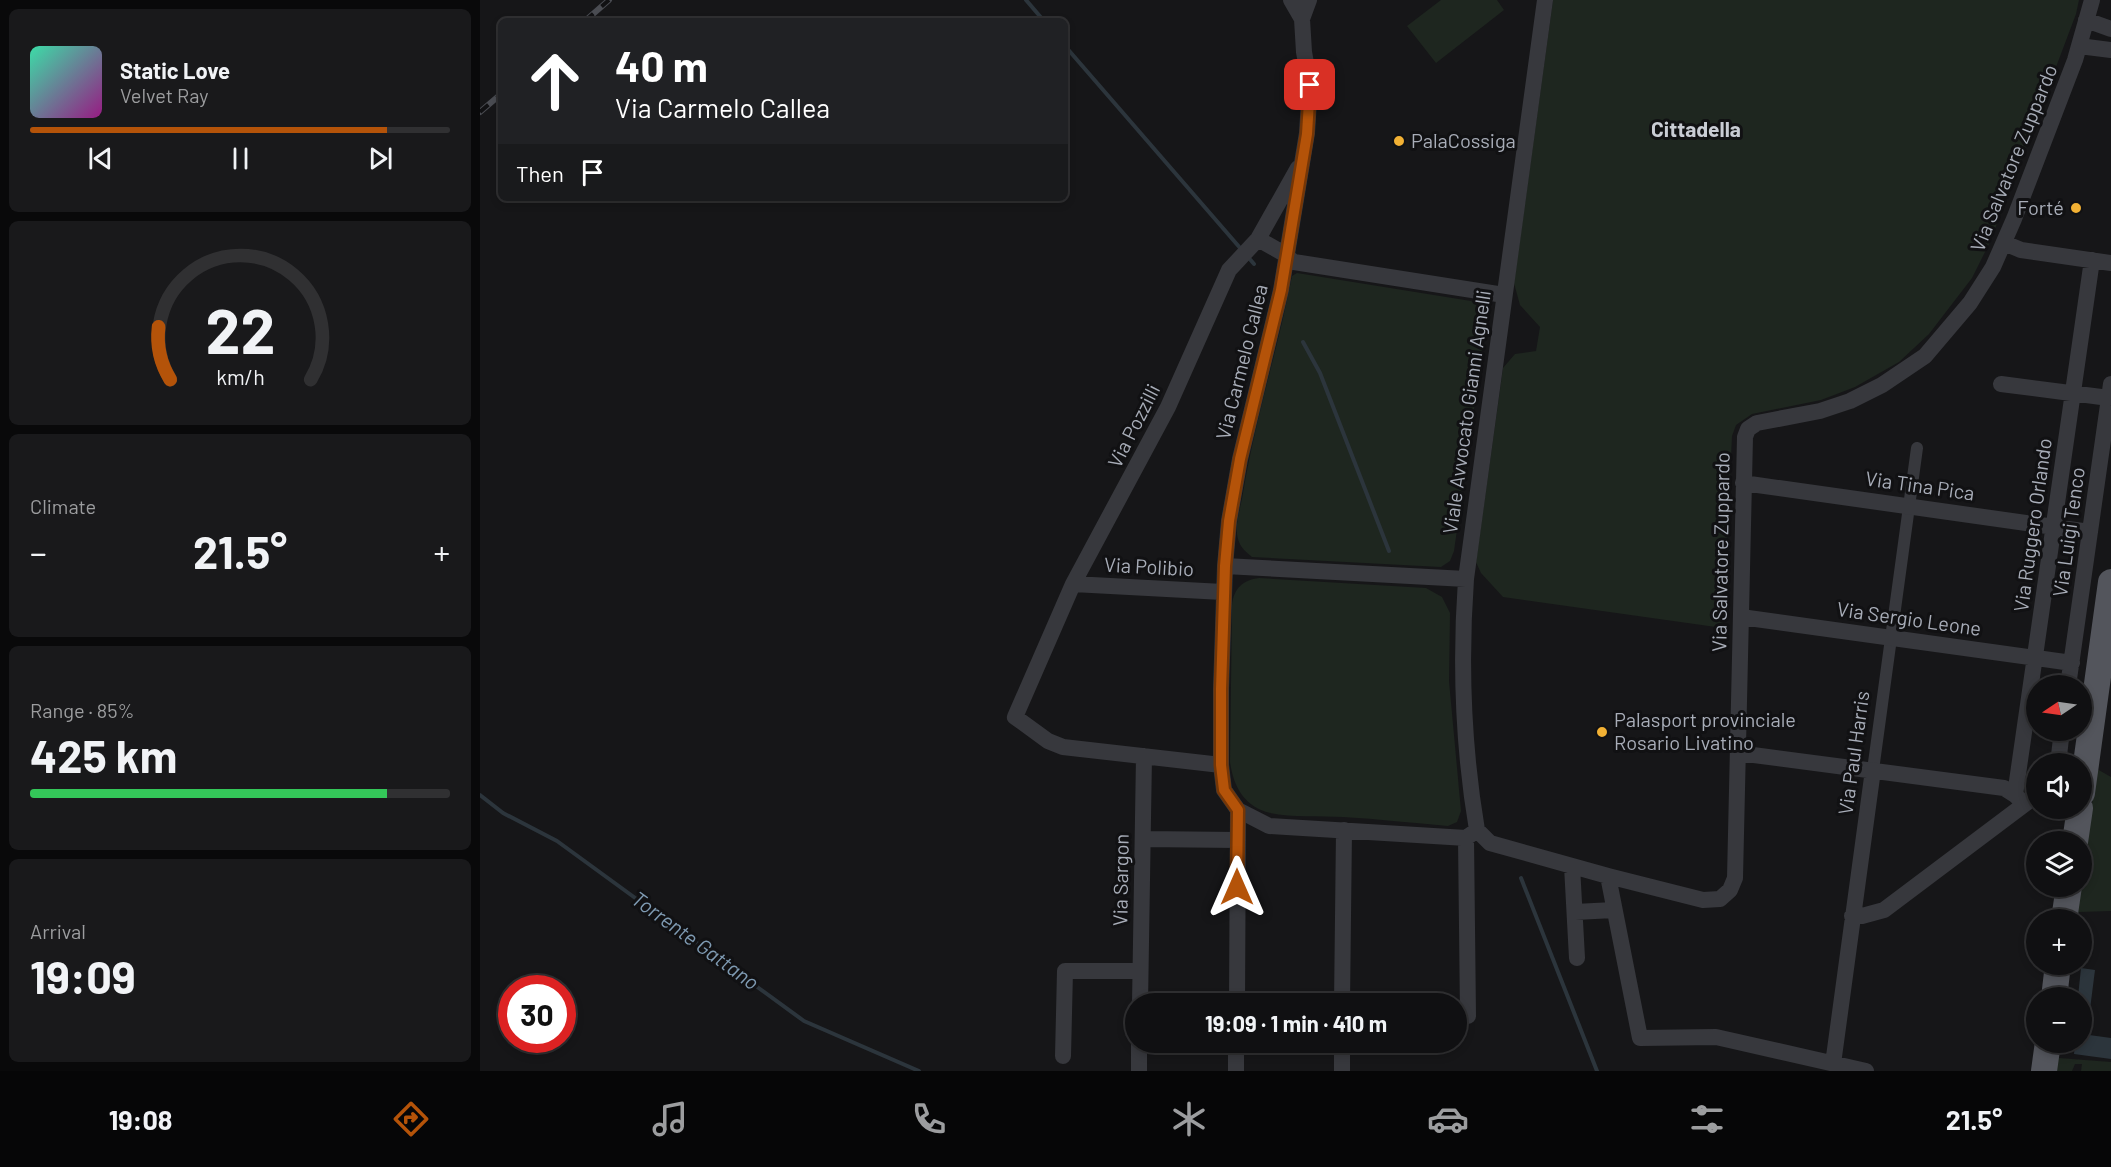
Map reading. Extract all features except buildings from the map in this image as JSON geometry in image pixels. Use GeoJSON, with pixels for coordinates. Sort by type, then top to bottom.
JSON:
{"type":"FeatureCollection","features":[{"type":"Feature","properties":{"kind":"main road"},"geometry":{"type":"LineString","coordinates":[[2087,753],[2111,582]]}},
{"type":"Feature","properties":{"kind":"main road"},"geometry":{"type":"LineString","coordinates":[[2044,1071],[2046,1053]]}},
{"type":"Feature","properties":{"kind":"street"},"geometry":{"type":"LineString","coordinates":[[1291,0],[1302,19]]}},
{"type":"Feature","properties":{"kind":"street","name":"Via Carmelo Callea"},"geometry":{"type":"LineString","coordinates":[[1238,810],[1224,790],[1221,765],[1225,566],[1229,521],[1240,459],[1274,326],[1303,163],[1310,85],[1304,52],[1302,19],[1308,0]]}},
{"type":"Feature","properties":{"kind":"street","name":"Viale Avvocato Gianni Agnelli"},"geometry":{"type":"LineString","coordinates":[[1468,1016],[1472,834],[1464,716],[1462,628],[1466,579],[1545,0]]}},
{"type":"Feature","properties":{"kind":"street","name":"Via Salvatore Zuppardo"},"geometry":{"type":"LineString","coordinates":[[1472,834],[1490,843],[1703,900],[1720,899],[1730,890],[1736,878],[1743,483],[1745,437],[1748,429],[1757,423],[1820,411],[1882,385],[1925,356],[1970,303],[1994,267],[2004,243],[2075,60],[2092,0]]}},
{"type":"Feature","properties":{"kind":"street"},"geometry":{"type":"LineString","coordinates":[[2086,20],[2111,29]]}},
{"type":"Feature","properties":{"kind":"street"},"geometry":{"type":"LineString","coordinates":[[2079,46],[2111,50]]}},
{"type":"Feature","properties":{"kind":"street","name":"Via Pozzilli"},"geometry":{"type":"LineString","coordinates":[[1144,756],[1063,747],[1048,741],[1015,717],[1074,584],[1168,406],[1229,270],[1258,240],[1294,173],[1303,163]]}},
{"type":"Feature","properties":{"kind":"street"},"geometry":{"type":"LineString","coordinates":[[1258,240],[1294,262],[1504,295]]}},
{"type":"Feature","properties":{"kind":"street"},"geometry":{"type":"LineString","coordinates":[[2004,243],[2021,250],[2111,263]]}},
{"type":"Feature","properties":{"kind":"street","name":"Via Ruggero Orlando"},"geometry":{"type":"LineString","coordinates":[[2029,753],[2035,658],[2092,261]]}},
{"type":"Feature","properties":{"kind":"street"},"geometry":{"type":"LineString","coordinates":[[2001,384],[2073,394],[2110,391]]}},
{"type":"Feature","properties":{"kind":"street","name":"Via Luigi Tenco"},"geometry":{"type":"LineString","coordinates":[[2070,675],[2110,391]]}},
{"type":"Feature","properties":{"kind":"street","name":"Via Paul Harris"},"geometry":{"type":"LineString","coordinates":[[1833,1064],[1917,448]]}},
{"type":"Feature","properties":{"kind":"street","name":"Via Tina Pica"},"geometry":{"type":"LineString","coordinates":[[1743,483],[2090,532]]}},
{"type":"Feature","properties":{"kind":"street"},"geometry":{"type":"LineString","coordinates":[[1225,566],[1466,579]]}},
{"type":"Feature","properties":{"kind":"street","name":"Via Polibio"},"geometry":{"type":"LineString","coordinates":[[1074,584],[1223,592]]}},
{"type":"Feature","properties":{"kind":"street","name":"Via Sergio Leone"},"geometry":{"type":"LineString","coordinates":[[1741,617],[2072,663]]}},
{"type":"Feature","properties":{"kind":"street"},"geometry":{"type":"LineString","coordinates":[[1738,753],[2004,788],[2026,798],[1884,910],[1862,916],[1852,916]]}},
{"type":"Feature","properties":{"kind":"street"},"geometry":{"type":"LineString","coordinates":[[1144,756],[1221,765]]}},
{"type":"Feature","properties":{"kind":"street","name":"Via Sargon"},"geometry":{"type":"LineString","coordinates":[[1140,993],[1144,756]]}},
{"type":"Feature","properties":{"kind":"street"},"geometry":{"type":"LineString","coordinates":[[1236,993],[1238,810],[1269,825],[1472,834]]}},
{"type":"Feature","properties":{"kind":"street"},"geometry":{"type":"LineString","coordinates":[[1342,993],[1344,830]]}},
{"type":"Feature","properties":{"kind":"street"},"geometry":{"type":"LineString","coordinates":[[1143,839],[1238,840]]}},
{"type":"Feature","properties":{"kind":"street"},"geometry":{"type":"LineString","coordinates":[[1572,866],[1577,958]]}},
{"type":"Feature","properties":{"kind":"street"},"geometry":{"type":"LineString","coordinates":[[1608,876],[1640,1038],[1716,1037],[1866,1071]]}},
{"type":"Feature","properties":{"kind":"street"},"geometry":{"type":"LineString","coordinates":[[1575,912],[1614,910]]}},
{"type":"Feature","properties":{"kind":"street"},"geometry":{"type":"LineString","coordinates":[[1063,1056],[1065,972],[1140,971]]}},
{"type":"Feature","properties":{"kind":"street"},"geometry":{"type":"LineString","coordinates":[[1139,1053],[1139,1071]]}},
{"type":"Feature","properties":{"kind":"street"},"geometry":{"type":"LineString","coordinates":[[1236,1053],[1236,1071]]}},
{"type":"Feature","properties":{"kind":"street"},"geometry":{"type":"LineString","coordinates":[[1342,1053],[1342,1071]]}},
{"type":"Feature","properties":{"kind":"shaded area"},"geometry":{"type":"Polygon","coordinates":[[[1441,0],[1497,0],[1504,10],[1436,63],[1407,26],[1441,0]]]}},
{"type":"Feature","properties":{"kind":"shaded area"},"geometry":{"type":"Polygon","coordinates":[[[1553,0],[2079,0],[2076,14],[1990,242],[1972,278],[1929,334],[1899,362],[1855,387],[1821,400],[1752,414],[1736,425],[1732,436],[1723,628],[1503,597],[1481,573],[1476,562],[1503,368],[1515,354],[1536,351],[1540,327],[1520,305],[1514,283],[1553,0]]]}},
{"type":"Feature","properties":{"kind":"shaded area"},"geometry":{"type":"Polygon","coordinates":[[[1297,273],[1471,301],[1484,308],[1487,317],[1454,551],[1450,561],[1441,567],[1252,557],[1240,544],[1237,522],[1248,466],[1292,276],[1297,273]]]}},
{"type":"Feature","properties":{"kind":"shaded area"},"geometry":{"type":"Polygon","coordinates":[[[1259,578],[1426,588],[1442,597],[1450,613],[1449,681],[1461,811],[1457,822],[1448,826],[1333,816],[1279,815],[1261,810],[1243,796],[1233,777],[1230,762],[1232,605],[1240,586],[1259,578]]]}},
{"type":"Feature","properties":{"kind":"shaded area"},"geometry":{"type":"Polygon","coordinates":[[[2097,769],[2111,777],[2111,911],[2077,909],[2078,897],[2092,897],[2092,831],[2088,831],[2090,819],[2092,819],[2097,769]]]}},
{"type":"Feature","properties":{"kind":"shaded area"},"geometry":{"type":"Polygon","coordinates":[[[2092,970],[2095,970],[2092,994],[2092,987],[2079,987],[2080,975],[2092,975],[2092,970]]]}},
{"type":"Feature","properties":{"kind":"shaded area"},"geometry":{"type":"Polygon","coordinates":[[[2092,1035],[2111,1038],[2111,1059],[2074,1054],[2092,1053],[2092,1035]]]}},
{"type":"Feature","properties":{"kind":"shaded area"},"geometry":{"type":"Polygon","coordinates":[[[2057,1053],[2060,1053],[2059,1058],[2111,1062],[2111,1071],[2081,1071],[2082,1064],[2075,1064],[2072,1071],[2054,1071],[2057,1053]]]}},
{"type":"Feature","properties":{"kind":"waterway"},"geometry":{"type":"LineString","coordinates":[[1026,0],[1041,18]]}},
{"type":"Feature","properties":{"kind":"waterway"},"geometry":{"type":"LineString","coordinates":[[1068,49],[1241,249]]}},
{"type":"Feature","properties":{"kind":"waterway"},"geometry":{"type":"LineString","coordinates":[[1248,257],[1254,264]]}},
{"type":"Feature","properties":{"kind":"waterway"},"geometry":{"type":"LineString","coordinates":[[1303,342],[1320,373],[1389,551]]}},
{"type":"Feature","properties":{"kind":"waterway","name":"Torrente Gattano"},"geometry":{"type":"LineString","coordinates":[[480,795],[503,813],[557,841],[804,1021],[919,1071]]}},
{"type":"Feature","properties":{"kind":"waterway"},"geometry":{"type":"LineString","coordinates":[[1521,878],[1597,1071]]}},
{"type":"Feature","properties":{"kind":"railway"},"geometry":{"type":"LineString","coordinates":[[588,18],[609,0]]}},
{"type":"Feature","properties":{"kind":"railway"},"geometry":{"type":"LineString","coordinates":[[480,112],[498,97]]}},
{"type":"Feature","properties":{"kind":"place","name":"PalaCossiga"},"geometry":{"type":"Point","coordinates":[1399,141]}},
{"type":"Feature","properties":{"kind":"place","name":"Forté"},"geometry":{"type":"Point","coordinates":[2076,208]}},
{"type":"Feature","properties":{"kind":"place","name":"Palasport provinciale Rosario Livatino"},"geometry":{"type":"Point","coordinates":[1602,732]}},
{"type":"Feature","properties":{"kind":"district","name":"Cittadella"},"geometry":{"type":"Point","coordinates":[1696,130]}},
{"type":"Feature","properties":{"kind":"route"},"geometry":{"type":"LineString","coordinates":[[1237,887],[1238,810],[1224,790],[1221,765],[1225,566],[1229,521],[1240,459],[1281,290],[1307,134],[1310,85]]}}]}
